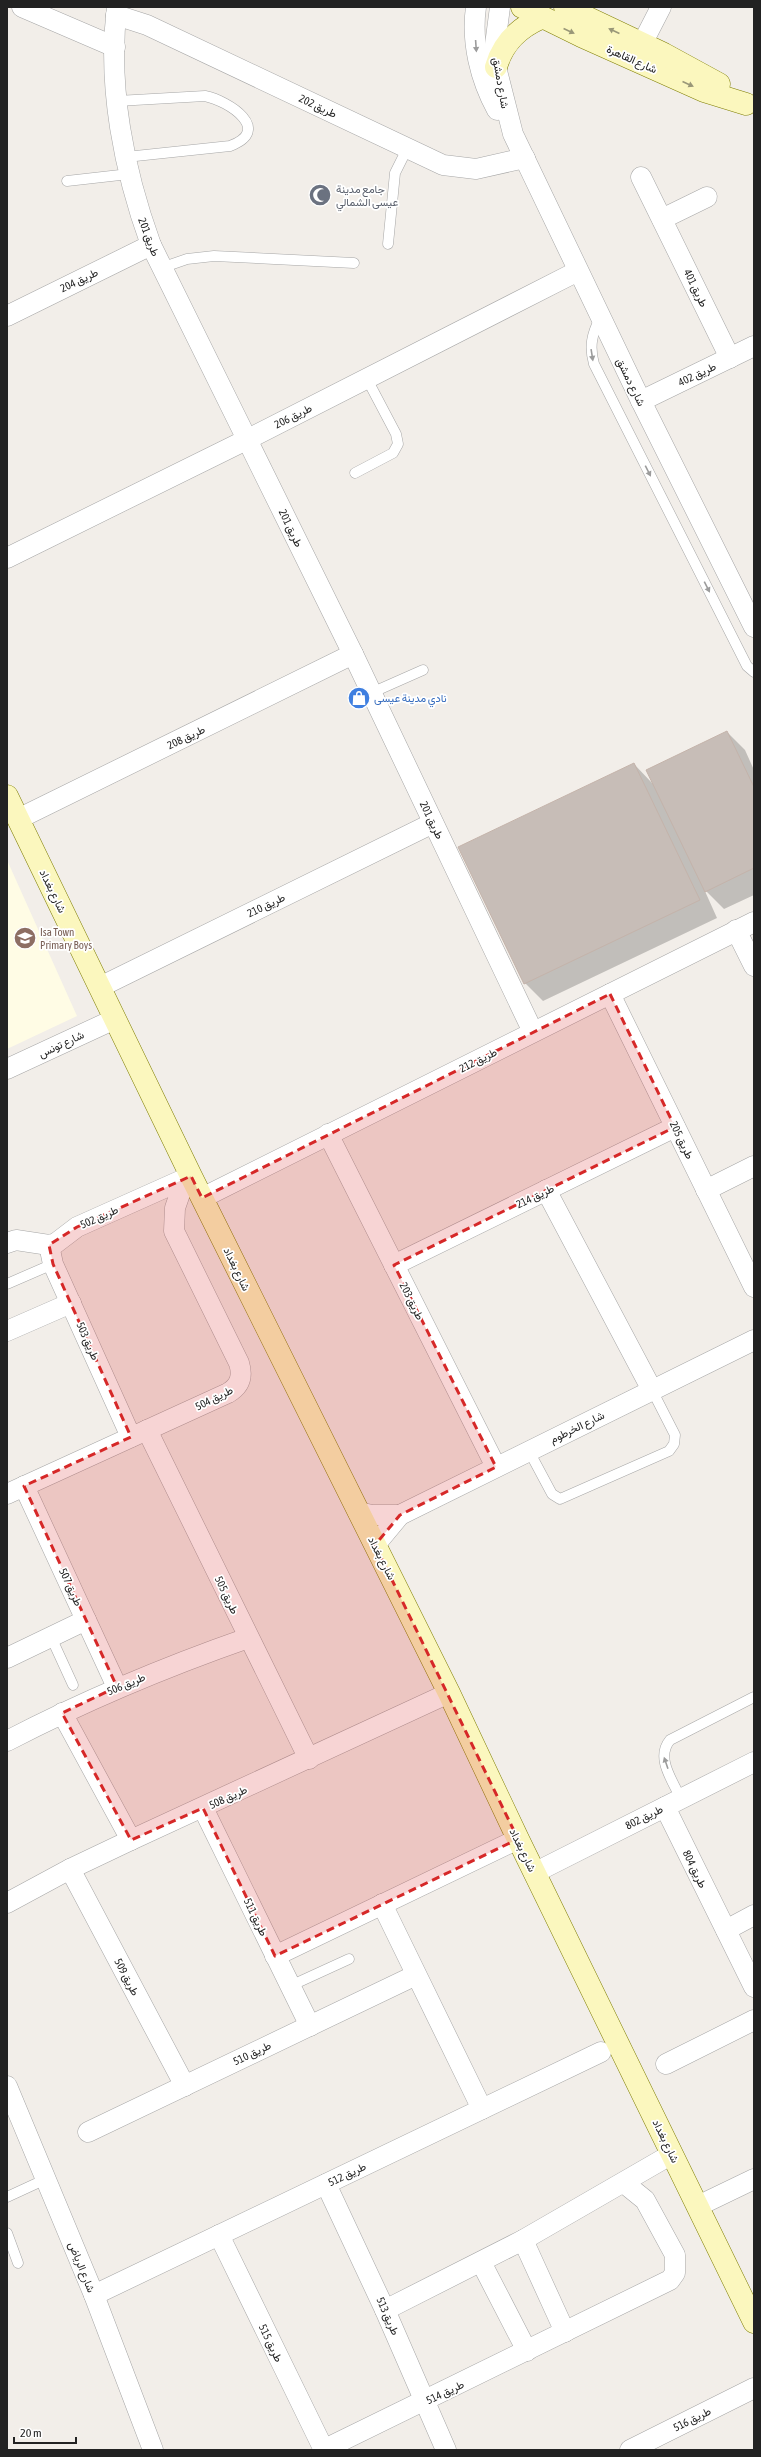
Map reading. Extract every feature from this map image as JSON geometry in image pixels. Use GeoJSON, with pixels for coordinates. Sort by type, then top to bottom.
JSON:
{"type":"FeatureCollection","features":[{"type":"Feature","properties":{"kind":"street"},"geometry":{"type":"LineString","coordinates":[[22,7],[114,47]]}},
{"type":"Feature","properties":{"kind":"street","name":"شارع دمشق"},"geometry":{"type":"LineString","coordinates":[[476,7],[477,56],[483,79],[491,99],[513,134],[525,158],[600,318],[754,627]]}},
{"type":"Feature","properties":{"kind":"street","name":"شارع دمشق"},"geometry":{"type":"LineString","coordinates":[[500,7],[495,45],[496,67],[513,134]]}},
{"type":"Feature","properties":{"kind":"street","name":"شارع القاهرة"},"geometry":{"type":"LineString","coordinates":[[522,7],[542,18],[704,91],[750,107]]}},
{"type":"Feature","properties":{"kind":"street","name":"شارع القاهرة"},"geometry":{"type":"LineString","coordinates":[[565,7],[711,79],[750,107]]}},
{"type":"Feature","properties":{"kind":"street"},"geometry":{"type":"LineString","coordinates":[[642,44],[661,7]]}},
{"type":"Feature","properties":{"kind":"street","name":"طريق 201"},"geometry":{"type":"LineString","coordinates":[[117,11],[114,47],[117,101],[127,166],[151,245],[161,268],[248,439],[353,654],[533,1032]]}},
{"type":"Feature","properties":{"kind":"street","name":"طريق 202"},"geometry":{"type":"LineString","coordinates":[[117,11],[443,166],[464,170],[525,158]]}},
{"type":"Feature","properties":{"kind":"street"},"geometry":{"type":"LineString","coordinates":[[496,67],[500,54],[517,32],[542,18]]}},
{"type":"Feature","properties":{"kind":"street","name":"طريق 401"},"geometry":{"type":"LineString","coordinates":[[641,177],[730,358]]}},
{"type":"Feature","properties":{"kind":"street"},"geometry":{"type":"LineString","coordinates":[[662,219],[707,197]]}},
{"type":"Feature","properties":{"kind":"street","name":"طريق 204"},"geometry":{"type":"LineString","coordinates":[[7,316],[151,245]]}},
{"type":"Feature","properties":{"kind":"street","name":"طريق 206"},"geometry":{"type":"LineString","coordinates":[[7,558],[248,439],[578,271]]}},
{"type":"Feature","properties":{"kind":"street","name":"طريق 402"},"geometry":{"type":"LineString","coordinates":[[641,401],[754,346]]}},
{"type":"Feature","properties":{"kind":"street","name":"طريق 208"},"geometry":{"type":"LineString","coordinates":[[18,819],[353,654]]}},
{"type":"Feature","properties":{"kind":"street","name":"شارع بغداد"},"geometry":{"type":"LineString","coordinates":[[7,796],[100,987],[188,1178],[202,1198],[449,1693],[534,1873],[754,2322]]}},
{"type":"Feature","properties":{"kind":"street","name":"طريق 210"},"geometry":{"type":"LineString","coordinates":[[100,987],[433,823]]}},
{"type":"Feature","properties":{"kind":"street","name":"طريق 212"},"geometry":{"type":"LineString","coordinates":[[202,1198],[754,922]]}},
{"type":"Feature","properties":{"kind":"street"},"geometry":{"type":"LineString","coordinates":[[736,930],[754,966]]}},
{"type":"Feature","properties":{"kind":"street","name":"طريق 205"},"geometry":{"type":"LineString","coordinates":[[610,994],[754,1287]]}},
{"type":"Feature","properties":{"kind":"street","name":"شارع تونس"},"geometry":{"type":"LineString","coordinates":[[7,1069],[115,1019]]}},
{"type":"Feature","properties":{"kind":"street","name":"طريق 214"},"geometry":{"type":"LineString","coordinates":[[394,1265],[675,1127]]}},
{"type":"Feature","properties":{"kind":"street","name":"طريق 203"},"geometry":{"type":"LineString","coordinates":[[328,1134],[496,1467]]}},
{"type":"Feature","properties":{"kind":"street"},"geometry":{"type":"LineString","coordinates":[[706,1190],[754,1166]]}},
{"type":"Feature","properties":{"kind":"street","name":"طريق 502"},"geometry":{"type":"LineString","coordinates":[[49,1245],[56,1243],[77,1227],[188,1178]]}},
{"type":"Feature","properties":{"kind":"street","name":"طريق 504"},"geometry":{"type":"LineString","coordinates":[[16,1490],[228,1393],[239,1384],[241,1377],[239,1363],[174,1231],[175,1208],[188,1178]]}},
{"type":"Feature","properties":{"kind":"street"},"geometry":{"type":"LineString","coordinates":[[546,1190],[652,1390]]}},
{"type":"Feature","properties":{"kind":"street"},"geometry":{"type":"LineString","coordinates":[[7,1243],[16,1240],[28,1240],[49,1245]]}},
{"type":"Feature","properties":{"kind":"street","name":"طريق 503"},"geometry":{"type":"LineString","coordinates":[[49,1245],[53,1264],[70,1303],[139,1434]]}},
{"type":"Feature","properties":{"kind":"street"},"geometry":{"type":"LineString","coordinates":[[7,1331],[70,1303]]}},
{"type":"Feature","properties":{"kind":"street","name":"شارع الخرطوم"},"geometry":{"type":"LineString","coordinates":[[375,1545],[400,1515],[754,1340]]}},
{"type":"Feature","properties":{"kind":"street","name":"طريق 505"},"geometry":{"type":"LineString","coordinates":[[139,1434],[248,1638],[309,1759]]}},
{"type":"Feature","properties":{"kind":"street","name":"طريق 507"},"geometry":{"type":"LineString","coordinates":[[16,1490],[86,1620],[117,1687]]}},
{"type":"Feature","properties":{"kind":"street","name":"شارع الخرطوم"},"geometry":{"type":"LineString","coordinates":[[358,1512],[372,1516],[400,1515]]}},
{"type":"Feature","properties":{"kind":"street"},"geometry":{"type":"LineString","coordinates":[[7,1658],[86,1620]]}},
{"type":"Feature","properties":{"kind":"street","name":"طريق 506"},"geometry":{"type":"LineString","coordinates":[[7,1740],[117,1687],[182,1661],[248,1638]]}},
{"type":"Feature","properties":{"kind":"street","name":"طريق 508"},"geometry":{"type":"LineString","coordinates":[[7,1903],[70,1869],[130,1840],[204,1808],[449,1693]]}},
{"type":"Feature","properties":{"kind":"street"},"geometry":{"type":"LineString","coordinates":[[62,1713],[130,1840]]}},
{"type":"Feature","properties":{"kind":"street","name":"طريق 802"},"geometry":{"type":"LineString","coordinates":[[534,1873],[754,1762]]}},
{"type":"Feature","properties":{"kind":"street","name":"طريق 804"},"geometry":{"type":"LineString","coordinates":[[673,1803],[726,1930],[754,1987]]}},
{"type":"Feature","properties":{"kind":"street","name":"طريق 511"},"geometry":{"type":"LineString","coordinates":[[204,1808],[310,2026]]}},
{"type":"Feature","properties":{"kind":"street"},"geometry":{"type":"LineString","coordinates":[[275,1956],[518,1839]]}},
{"type":"Feature","properties":{"kind":"street","name":"طريق 509"},"geometry":{"type":"LineString","coordinates":[[70,1869],[185,2086]]}},
{"type":"Feature","properties":{"kind":"street"},"geometry":{"type":"LineString","coordinates":[[382,1904],[482,2110]]}},
{"type":"Feature","properties":{"kind":"street"},"geometry":{"type":"LineString","coordinates":[[726,1930],[754,1915]]}},
{"type":"Feature","properties":{"kind":"street","name":"طريق 510"},"geometry":{"type":"LineString","coordinates":[[88,2132],[416,1975]]}},
{"type":"Feature","properties":{"kind":"street"},"geometry":{"type":"LineString","coordinates":[[666,2064],[754,2020]]}},
{"type":"Feature","properties":{"kind":"street","name":"طريق 512"},"geometry":{"type":"LineString","coordinates":[[94,2295],[601,2052]]}},
{"type":"Feature","properties":{"kind":"street","name":"شارع الرياض"},"geometry":{"type":"LineString","coordinates":[[7,2086],[94,2295],[153,2450]]}},
{"type":"Feature","properties":{"kind":"street"},"geometry":{"type":"LineString","coordinates":[[385,2310],[523,2240],[672,2154]]}},
{"type":"Feature","properties":{"kind":"street"},"geometry":{"type":"LineString","coordinates":[[698,2206],[754,2179]]}},
{"type":"Feature","properties":{"kind":"street","name":"طريق 514"},"geometry":{"type":"LineString","coordinates":[[323,2450],[424,2402],[670,2280],[675,2272],[675,2255],[650,2208],[639,2193],[624,2183]]}},
{"type":"Feature","properties":{"kind":"street","name":"طريق 513"},"geometry":{"type":"LineString","coordinates":[[326,2184],[385,2310],[446,2450]]}},
{"type":"Feature","properties":{"kind":"street","name":"طريق 515"},"geometry":{"type":"LineString","coordinates":[[219,2235],[323,2450]]}},
{"type":"Feature","properties":{"kind":"street"},"geometry":{"type":"LineString","coordinates":[[523,2240],[566,2332]]}},
{"type":"Feature","properties":{"kind":"street"},"geometry":{"type":"LineString","coordinates":[[480,2262],[527,2351]]}},
{"type":"Feature","properties":{"kind":"street","name":"طريق 516"},"geometry":{"type":"LineString","coordinates":[[640,2448],[754,2388]]}},
{"type":"Feature","properties":{"kind":"lane"},"geometry":{"type":"LineString","coordinates":[[67,181],[127,166],[230,146],[239,143],[245,136],[247,127],[245,117],[239,111],[217,98],[205,96],[117,101]]}},
{"type":"Feature","properties":{"kind":"lane"},"geometry":{"type":"LineString","coordinates":[[388,244],[395,173],[407,149]]}},
{"type":"Feature","properties":{"kind":"lane"},"geometry":{"type":"LineString","coordinates":[[161,268],[187,259],[214,256],[354,263]]}},
{"type":"Feature","properties":{"kind":"lane"},"geometry":{"type":"LineString","coordinates":[[600,318],[591,340],[594,364],[747,666],[754,672]]}},
{"type":"Feature","properties":{"kind":"lane"},"geometry":{"type":"LineString","coordinates":[[355,472],[393,453],[398,444],[396,434],[367,379]]}},
{"type":"Feature","properties":{"kind":"lane"},"geometry":{"type":"LineString","coordinates":[[371,693],[423,670]]}},
{"type":"Feature","properties":{"kind":"lane"},"geometry":{"type":"LineString","coordinates":[[7,1284],[53,1264]]}},
{"type":"Feature","properties":{"kind":"lane"},"geometry":{"type":"LineString","coordinates":[[530,1451],[552,1494],[560,1499],[669,1451],[674,1444],[675,1435],[652,1390]]}},
{"type":"Feature","properties":{"kind":"lane"},"geometry":{"type":"LineString","coordinates":[[51,1637],[73,1685]]}},
{"type":"Feature","properties":{"kind":"lane"},"geometry":{"type":"LineString","coordinates":[[673,1803],[664,1761],[664,1750],[666,1744],[670,1740],[754,1697]]}},
{"type":"Feature","properties":{"kind":"lane"},"geometry":{"type":"LineString","coordinates":[[290,1986],[349,1959]]}},
{"type":"Feature","properties":{"kind":"lane"},"geometry":{"type":"LineString","coordinates":[[7,2197],[46,2179]]}},
{"type":"Feature","properties":{"kind":"lane"},"geometry":{"type":"LineString","coordinates":[[7,2233],[18,2263]]}},
{"type":"Feature","properties":{"kind":"highlighted area"},"geometry":{"type":"Polygon","coordinates":[[[610,994],[675,1127],[394,1265],[496,1467],[400,1515],[375,1545],[518,1839],[275,1956],[203,1808],[131,1840],[62,1713],[117,1687],[24,1486],[131,1437],[53,1264],[49,1245],[77,1227],[191,1176],[202,1198],[610,994]]]}},
{"type":"Feature","properties":{"kind":"shaded area","name":"Isa Town Primary Boys"},"geometry":{"type":"Polygon","coordinates":[[[7,860],[77,1016],[7,1049],[7,860]]]}},
{"type":"Feature","properties":{"kind":"building"},"geometry":{"type":"Polygon","coordinates":[[[727,731],[754,787],[754,868],[705,892],[646,770],[727,731]]]}},
{"type":"Feature","properties":{"kind":"building"},"geometry":{"type":"Polygon","coordinates":[[[634,763],[700,900],[524,984],[458,847],[634,763]]]}},
{"type":"Feature","properties":{"kind":"place","name":"جامع مدينة عيسى الشمالي"},"geometry":{"type":"Point","coordinates":[320,195]}},
{"type":"Feature","properties":{"kind":"place","name":"نادي مدينة عيسى"},"geometry":{"type":"Point","coordinates":[359,698]}},
{"type":"Feature","properties":{"kind":"place","name":"Isa Town Primary Boys"},"geometry":{"type":"Point","coordinates":[25,938]}}]}
